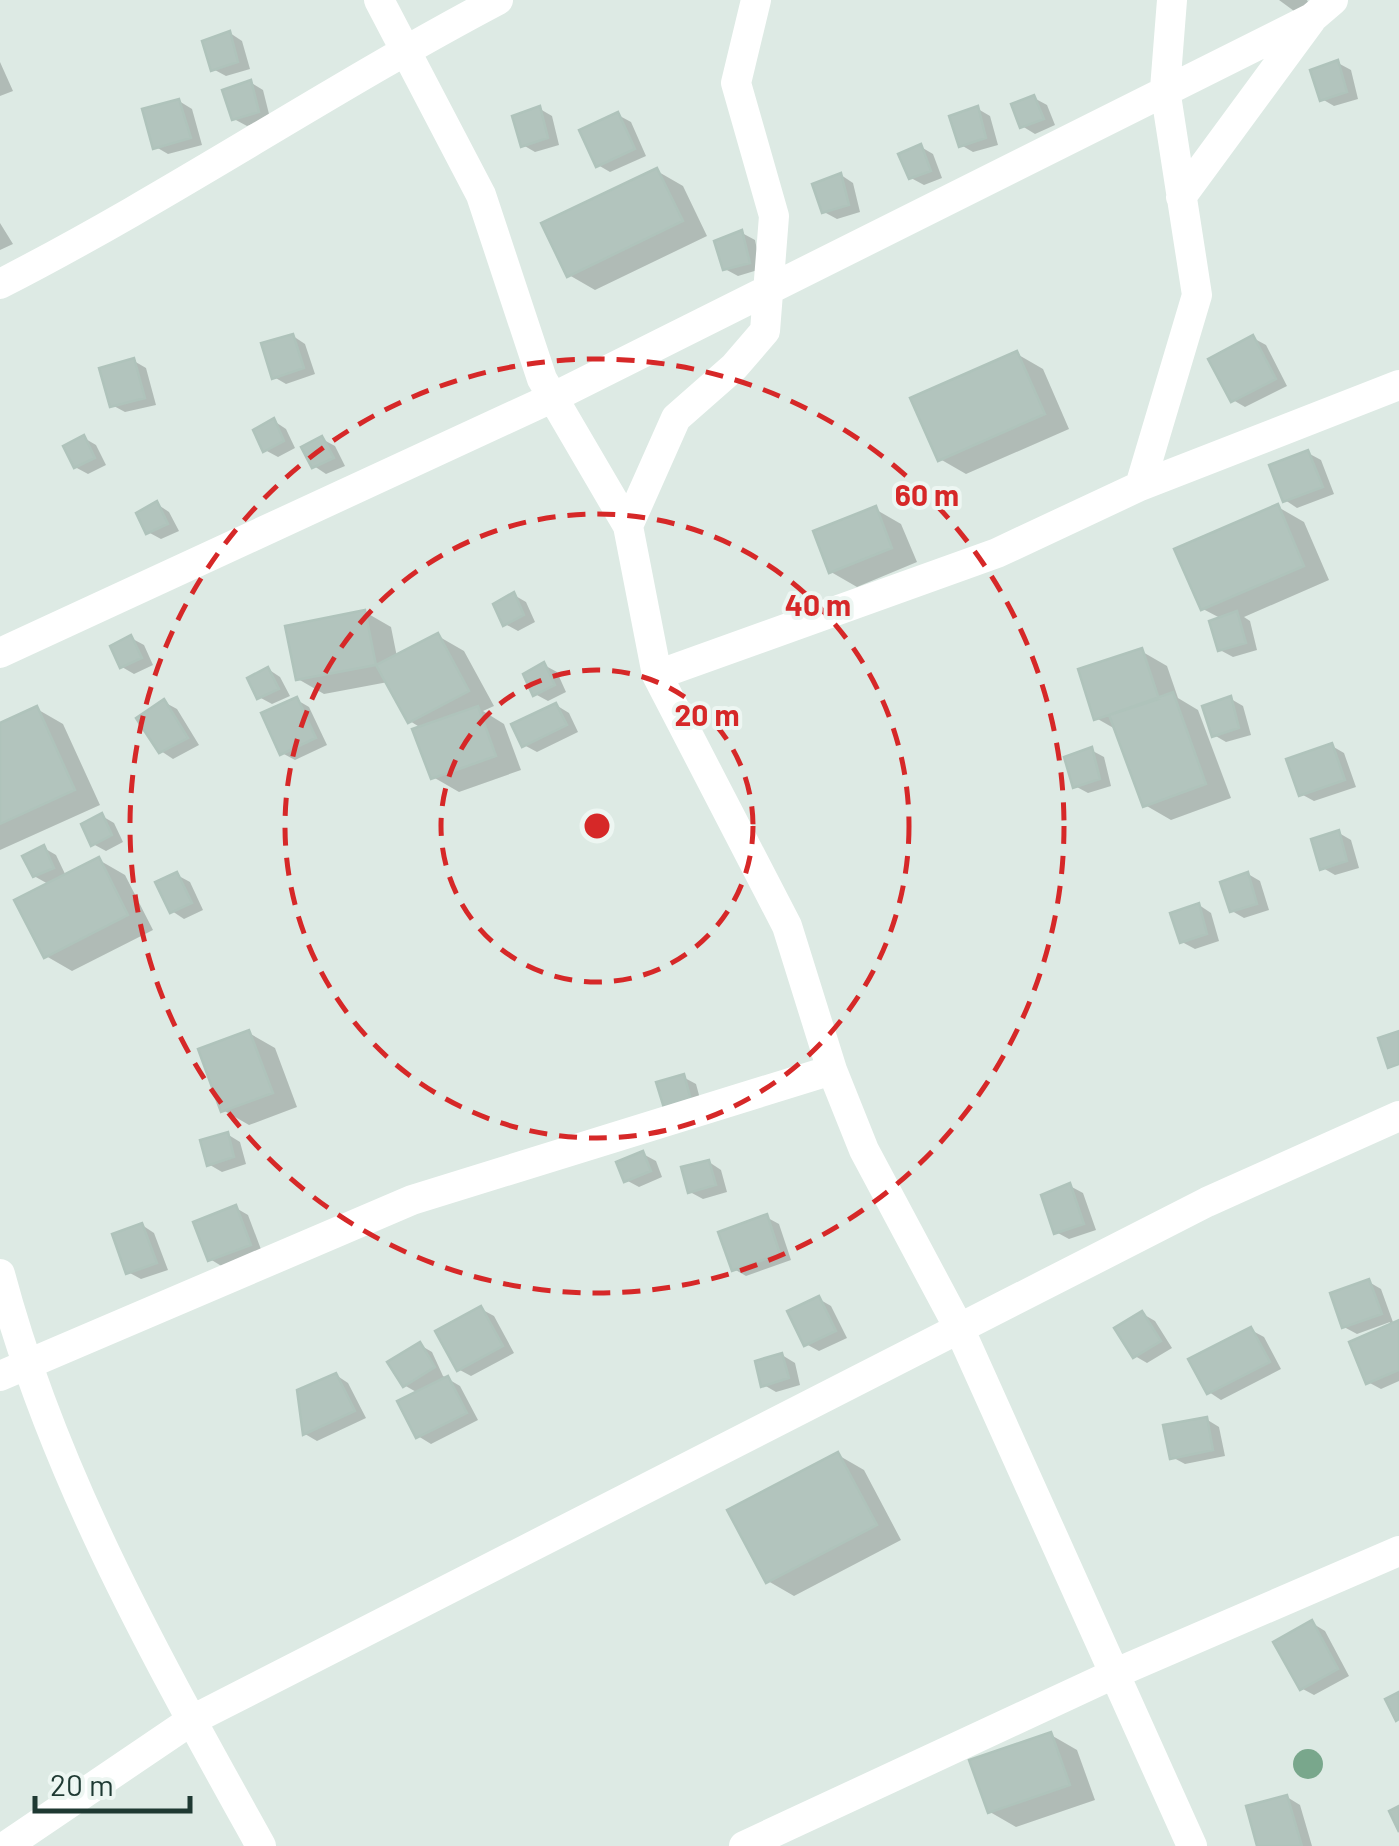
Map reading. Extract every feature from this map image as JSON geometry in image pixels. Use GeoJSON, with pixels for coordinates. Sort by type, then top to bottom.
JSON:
{"type":"FeatureCollection","features":[{"type":"Feature","properties":{"kind":"street"},"geometry":{"type":"LineString","coordinates":[[379,0],[481,195],[542,379],[628,526],[657,675],[787,926],[832,1070],[864,1150],[959,1328],[1192,1846]]}},
{"type":"Feature","properties":{"kind":"street"},"geometry":{"type":"LineString","coordinates":[[0,284],[77,244],[406,48],[498,0]]}},
{"type":"Feature","properties":{"kind":"street"},"geometry":{"type":"LineString","coordinates":[[628,526],[676,418],[734,367],[765,331],[774,216],[736,83],[756,0]]}},
{"type":"Feature","properties":{"kind":"street"},"geometry":{"type":"LineString","coordinates":[[1140,486],[1197,295],[1166,89],[1172,0]]}},
{"type":"Feature","properties":{"kind":"street"},"geometry":{"type":"LineString","coordinates":[[0,652],[554,397],[1323,9]]}},
{"type":"Feature","properties":{"kind":"street"},"geometry":{"type":"LineString","coordinates":[[1182,197],[1323,9]]}},
{"type":"Feature","properties":{"kind":"street"},"geometry":{"type":"LineString","coordinates":[[657,675],[997,553],[1140,486],[1399,388]]}},
{"type":"Feature","properties":{"kind":"street"},"geometry":{"type":"LineString","coordinates":[[12,1371],[412,1200],[832,1070]]}},
{"type":"Feature","properties":{"kind":"street"},"geometry":{"type":"LineString","coordinates":[[6,1846],[192,1720],[1206,1202],[1399,1116]]}},
{"type":"Feature","properties":{"kind":"street"},"geometry":{"type":"LineString","coordinates":[[0,1274],[12,1371],[192,1720],[262,1846]]}},
{"type":"Feature","properties":{"kind":"street"},"geometry":{"type":"LineString","coordinates":[[744,1846],[1116,1673],[1399,1551]]}},
{"type":"Feature","properties":{"kind":"building"},"geometry":{"type":"Polygon","coordinates":[[[230,31],[238,62],[211,71],[202,41],[230,31]]]}},
{"type":"Feature","properties":{"kind":"building"},"geometry":{"type":"Polygon","coordinates":[[[1338,60],[1347,92],[1320,101],[1310,70],[1338,60]]]}},
{"type":"Feature","properties":{"kind":"building"},"geometry":{"type":"Polygon","coordinates":[[[251,80],[259,112],[232,120],[222,90],[251,80]]]}},
{"type":"Feature","properties":{"kind":"building"},"geometry":{"type":"Polygon","coordinates":[[[1034,95],[1044,119],[1020,128],[1011,104],[1034,95]]]}},
{"type":"Feature","properties":{"kind":"building"},"geometry":{"type":"Polygon","coordinates":[[[179,99],[191,138],[153,149],[142,109],[179,99]]]}},
{"type":"Feature","properties":{"kind":"building"},"geometry":{"type":"Polygon","coordinates":[[[540,106],[548,138],[521,147],[512,116],[540,106]]]}},
{"type":"Feature","properties":{"kind":"building"},"geometry":{"type":"Polygon","coordinates":[[[978,106],[986,138],[959,147],[949,116],[978,106]]]}},
{"type":"Feature","properties":{"kind":"building"},"geometry":{"type":"Polygon","coordinates":[[[618,112],[635,149],[596,167],[579,130],[618,112]]]}},
{"type":"Feature","properties":{"kind":"building"},"geometry":{"type":"Polygon","coordinates":[[[921,144],[931,171],[909,179],[898,154],[921,144]]]}},
{"type":"Feature","properties":{"kind":"building"},"geometry":{"type":"Polygon","coordinates":[[[657,168],[683,221],[567,277],[541,223],[657,168]]]}},
{"type":"Feature","properties":{"kind":"building"},"geometry":{"type":"Polygon","coordinates":[[[841,173],[849,205],[822,213],[812,184],[841,173]]]}},
{"type":"Feature","properties":{"kind":"building"},"geometry":{"type":"Polygon","coordinates":[[[742,230],[750,263],[723,270],[714,241],[742,230]]]}},
{"type":"Feature","properties":{"kind":"building"},"geometry":{"type":"Polygon","coordinates":[[[293,334],[304,368],[272,379],[261,343],[293,334]]]}},
{"type":"Feature","properties":{"kind":"building"},"geometry":{"type":"Polygon","coordinates":[[[1253,335],[1276,379],[1231,402],[1208,359],[1253,335]]]}},
{"type":"Feature","properties":{"kind":"building"},"geometry":{"type":"Polygon","coordinates":[[[1017,351],[1045,414],[938,461],[910,398],[1017,351]]]}},
{"type":"Feature","properties":{"kind":"building"},"geometry":{"type":"Polygon","coordinates":[[[134,358],[145,398],[110,407],[99,368],[134,358]]]}},
{"type":"Feature","properties":{"kind":"building"},"geometry":{"type":"Polygon","coordinates":[[[274,418],[284,441],[263,452],[253,430],[274,418]]]}},
{"type":"Feature","properties":{"kind":"building"},"geometry":{"type":"Polygon","coordinates":[[[84,435],[95,458],[74,468],[63,446],[84,435]]]}},
{"type":"Feature","properties":{"kind":"building"},"geometry":{"type":"Polygon","coordinates":[[[322,436],[334,458],[312,468],[301,447],[322,436]]]}},
{"type":"Feature","properties":{"kind":"building"},"geometry":{"type":"Polygon","coordinates":[[[1308,450],[1323,487],[1283,502],[1269,465],[1308,450]]]}},
{"type":"Feature","properties":{"kind":"building"},"geometry":{"type":"Polygon","coordinates":[[[157,501],[168,524],[146,534],[136,513],[157,501]]]}},
{"type":"Feature","properties":{"kind":"building"},"geometry":{"type":"Polygon","coordinates":[[[1278,504],[1304,566],[1201,610],[1174,549],[1278,504]]]}},
{"type":"Feature","properties":{"kind":"building"},"geometry":{"type":"Polygon","coordinates":[[[876,506],[892,548],[829,573],[813,531],[876,506]]]}},
{"type":"Feature","properties":{"kind":"building"},"geometry":{"type":"Polygon","coordinates":[[[514,592],[524,615],[503,626],[493,604],[514,592]]]}},
{"type":"Feature","properties":{"kind":"building"},"geometry":{"type":"Polygon","coordinates":[[[365,610],[376,665],[296,680],[285,626],[365,610]]]}},
{"type":"Feature","properties":{"kind":"building"},"geometry":{"type":"Polygon","coordinates":[[[1237,611],[1246,643],[1218,651],[1209,621],[1237,611]]]}},
{"type":"Feature","properties":{"kind":"building"},"geometry":{"type":"Polygon","coordinates":[[[438,633],[469,691],[408,723],[376,665],[438,633]]]}},
{"type":"Feature","properties":{"kind":"building"},"geometry":{"type":"Polygon","coordinates":[[[131,635],[142,658],[120,668],[110,646],[131,635]]]}},
{"type":"Feature","properties":{"kind":"building"},"geometry":{"type":"Polygon","coordinates":[[[1142,648],[1159,699],[1094,720],[1078,669],[1142,648]]]}},
{"type":"Feature","properties":{"kind":"building"},"geometry":{"type":"Polygon","coordinates":[[[544,662],[555,685],[533,696],[523,674],[544,662]]]}},
{"type":"Feature","properties":{"kind":"building"},"geometry":{"type":"Polygon","coordinates":[[[268,667],[279,689],[257,699],[247,678],[268,667]]]}},
{"type":"Feature","properties":{"kind":"building"},"geometry":{"type":"Polygon","coordinates":[[[1173,692],[1206,784],[1143,807],[1109,715],[1173,692]]]}},
{"type":"Feature","properties":{"kind":"building"},"geometry":{"type":"Polygon","coordinates":[[[1231,696],[1239,728],[1212,737],[1202,706],[1231,696]]]}},
{"type":"Feature","properties":{"kind":"building"},"geometry":{"type":"Polygon","coordinates":[[[297,697],[316,738],[280,755],[261,713],[297,697]]]}},
{"type":"Feature","properties":{"kind":"building"},"geometry":{"type":"Polygon","coordinates":[[[164,699],[188,738],[159,753],[136,718],[164,699]]]}},
{"type":"Feature","properties":{"kind":"building"},"geometry":{"type":"Polygon","coordinates":[[[556,703],[567,725],[522,747],[511,724],[556,703]]]}},
{"type":"Feature","properties":{"kind":"building"},"geometry":{"type":"Polygon","coordinates":[[[37,706],[75,790],[0,824],[0,723],[37,706]]]}},
{"type":"Feature","properties":{"kind":"building"},"geometry":{"type":"Polygon","coordinates":[[[478,706],[496,756],[431,779],[412,729],[478,706]]]}},
{"type":"Feature","properties":{"kind":"building"},"geometry":{"type":"Polygon","coordinates":[[[1332,743],[1345,780],[1299,796],[1286,759],[1332,743]]]}},
{"type":"Feature","properties":{"kind":"building"},"geometry":{"type":"Polygon","coordinates":[[[1092,747],[1100,779],[1073,788],[1064,757],[1092,747]]]}},
{"type":"Feature","properties":{"kind":"building"},"geometry":{"type":"Polygon","coordinates":[[[102,813],[112,835],[91,846],[81,824],[102,813]]]}},
{"type":"Feature","properties":{"kind":"building"},"geometry":{"type":"Polygon","coordinates":[[[1339,830],[1347,861],[1320,870],[1311,839],[1339,830]]]}},
{"type":"Feature","properties":{"kind":"building"},"geometry":{"type":"Polygon","coordinates":[[[44,845],[54,868],[33,877],[22,856],[44,845]]]}},
{"type":"Feature","properties":{"kind":"building"},"geometry":{"type":"Polygon","coordinates":[[[99,857],[128,915],[44,958],[14,900],[99,857]]]}},
{"type":"Feature","properties":{"kind":"building"},"geometry":{"type":"Polygon","coordinates":[[[177,872],[192,903],[170,913],[155,882],[177,872]]]}},
{"type":"Feature","properties":{"kind":"building"},"geometry":{"type":"Polygon","coordinates":[[[1248,872],[1257,904],[1230,912],[1220,882],[1248,872]]]}},
{"type":"Feature","properties":{"kind":"building"},"geometry":{"type":"Polygon","coordinates":[[[1199,903],[1207,934],[1180,943],[1170,913],[1199,903]]]}},
{"type":"Feature","properties":{"kind":"building"},"geometry":{"type":"Polygon","coordinates":[[[249,1030],[273,1093],[221,1112],[198,1049],[249,1030]]]}},
{"type":"Feature","properties":{"kind":"building"},"geometry":{"type":"Polygon","coordinates":[[[1399,1031],[1399,1064],[1388,1068],[1378,1038],[1399,1031]]]}},
{"type":"Feature","properties":{"kind":"building"},"geometry":{"type":"Polygon","coordinates":[[[684,1074],[691,1100],[664,1108],[656,1082],[684,1074]]]}},
{"type":"Feature","properties":{"kind":"building"},"geometry":{"type":"Polygon","coordinates":[[[228,1132],[234,1157],[207,1166],[200,1140],[228,1132]]]}},
{"type":"Feature","properties":{"kind":"building"},"geometry":{"type":"Polygon","coordinates":[[[643,1151],[651,1171],[624,1182],[616,1162],[643,1151]]]}},
{"type":"Feature","properties":{"kind":"building"},"geometry":{"type":"Polygon","coordinates":[[[709,1160],[716,1185],[688,1193],[681,1167],[709,1160]]]}},
{"type":"Feature","properties":{"kind":"building"},"geometry":{"type":"Polygon","coordinates":[[[1070,1183],[1084,1224],[1054,1234],[1041,1195],[1070,1183]]]}},
{"type":"Feature","properties":{"kind":"building"},"geometry":{"type":"Polygon","coordinates":[[[236,1205],[251,1245],[208,1261],[193,1222],[236,1205]]]}},
{"type":"Feature","properties":{"kind":"building"},"geometry":{"type":"Polygon","coordinates":[[[767,1214],[780,1254],[732,1271],[718,1232],[767,1214]]]}},
{"type":"Feature","properties":{"kind":"building"},"geometry":{"type":"Polygon","coordinates":[[[142,1223],[157,1263],[126,1274],[112,1234],[142,1223]]]}},
{"type":"Feature","properties":{"kind":"building"},"geometry":{"type":"Polygon","coordinates":[[[1369,1279],[1382,1314],[1342,1328],[1330,1293],[1369,1279]]]}},
{"type":"Feature","properties":{"kind":"building"},"geometry":{"type":"Polygon","coordinates":[[[819,1296],[836,1331],[804,1346],[787,1311],[819,1296]]]}},
{"type":"Feature","properties":{"kind":"building"},"geometry":{"type":"Polygon","coordinates":[[[481,1306],[503,1346],[457,1371],[435,1331],[481,1306]]]}},
{"type":"Feature","properties":{"kind":"building"},"geometry":{"type":"Polygon","coordinates":[[[1142,1311],[1161,1341],[1133,1358],[1114,1328],[1142,1311]]]}},
{"type":"Feature","properties":{"kind":"building"},"geometry":{"type":"Polygon","coordinates":[[[1399,1320],[1399,1370],[1366,1384],[1349,1342],[1399,1320]]]}},
{"type":"Feature","properties":{"kind":"building"},"geometry":{"type":"Polygon","coordinates":[[[1251,1327],[1270,1362],[1207,1394],[1188,1359],[1251,1327]]]}},
{"type":"Feature","properties":{"kind":"building"},"geometry":{"type":"Polygon","coordinates":[[[420,1342],[435,1367],[403,1387],[387,1362],[420,1342]]]}},
{"type":"Feature","properties":{"kind":"building"},"geometry":{"type":"Polygon","coordinates":[[[782,1353],[789,1378],[761,1387],[755,1361],[782,1353]]]}},
{"type":"Feature","properties":{"kind":"building"},"geometry":{"type":"Polygon","coordinates":[[[336,1373],[355,1411],[303,1435],[297,1390],[336,1373]]]}},
{"type":"Feature","properties":{"kind":"building"},"geometry":{"type":"Polygon","coordinates":[[[448,1376],[467,1413],[416,1438],[397,1401],[448,1376]]]}},
{"type":"Feature","properties":{"kind":"building"},"geometry":{"type":"Polygon","coordinates":[[[1207,1417],[1213,1450],[1170,1459],[1163,1425],[1207,1417]]]}},
{"type":"Feature","properties":{"kind":"building"},"geometry":{"type":"Polygon","coordinates":[[[838,1452],[877,1525],[766,1583],[727,1510],[838,1452]]]}},
{"type":"Feature","properties":{"kind":"building"},"geometry":{"type":"Polygon","coordinates":[[[1312,1620],[1338,1669],[1300,1690],[1273,1642],[1312,1620]]]}},
{"type":"Feature","properties":{"kind":"building"},"geometry":{"type":"Polygon","coordinates":[[[1399,1692],[1399,1719],[1396,1721],[1385,1699],[1399,1692]]]}},
{"type":"Feature","properties":{"kind":"building"},"geometry":{"type":"Polygon","coordinates":[[[1051,1732],[1070,1785],[988,1813],[969,1760],[1051,1732]]]}},
{"type":"Feature","properties":{"kind":"building"},"geometry":{"type":"Polygon","coordinates":[[[1287,1795],[1302,1846],[1257,1846],[1246,1806],[1287,1795]]]}},
{"type":"Feature","properties":{"kind":"building"},"geometry":{"type":"Polygon","coordinates":[[[1399,1806],[1399,1832],[1389,1811],[1399,1806]]]}}]}
